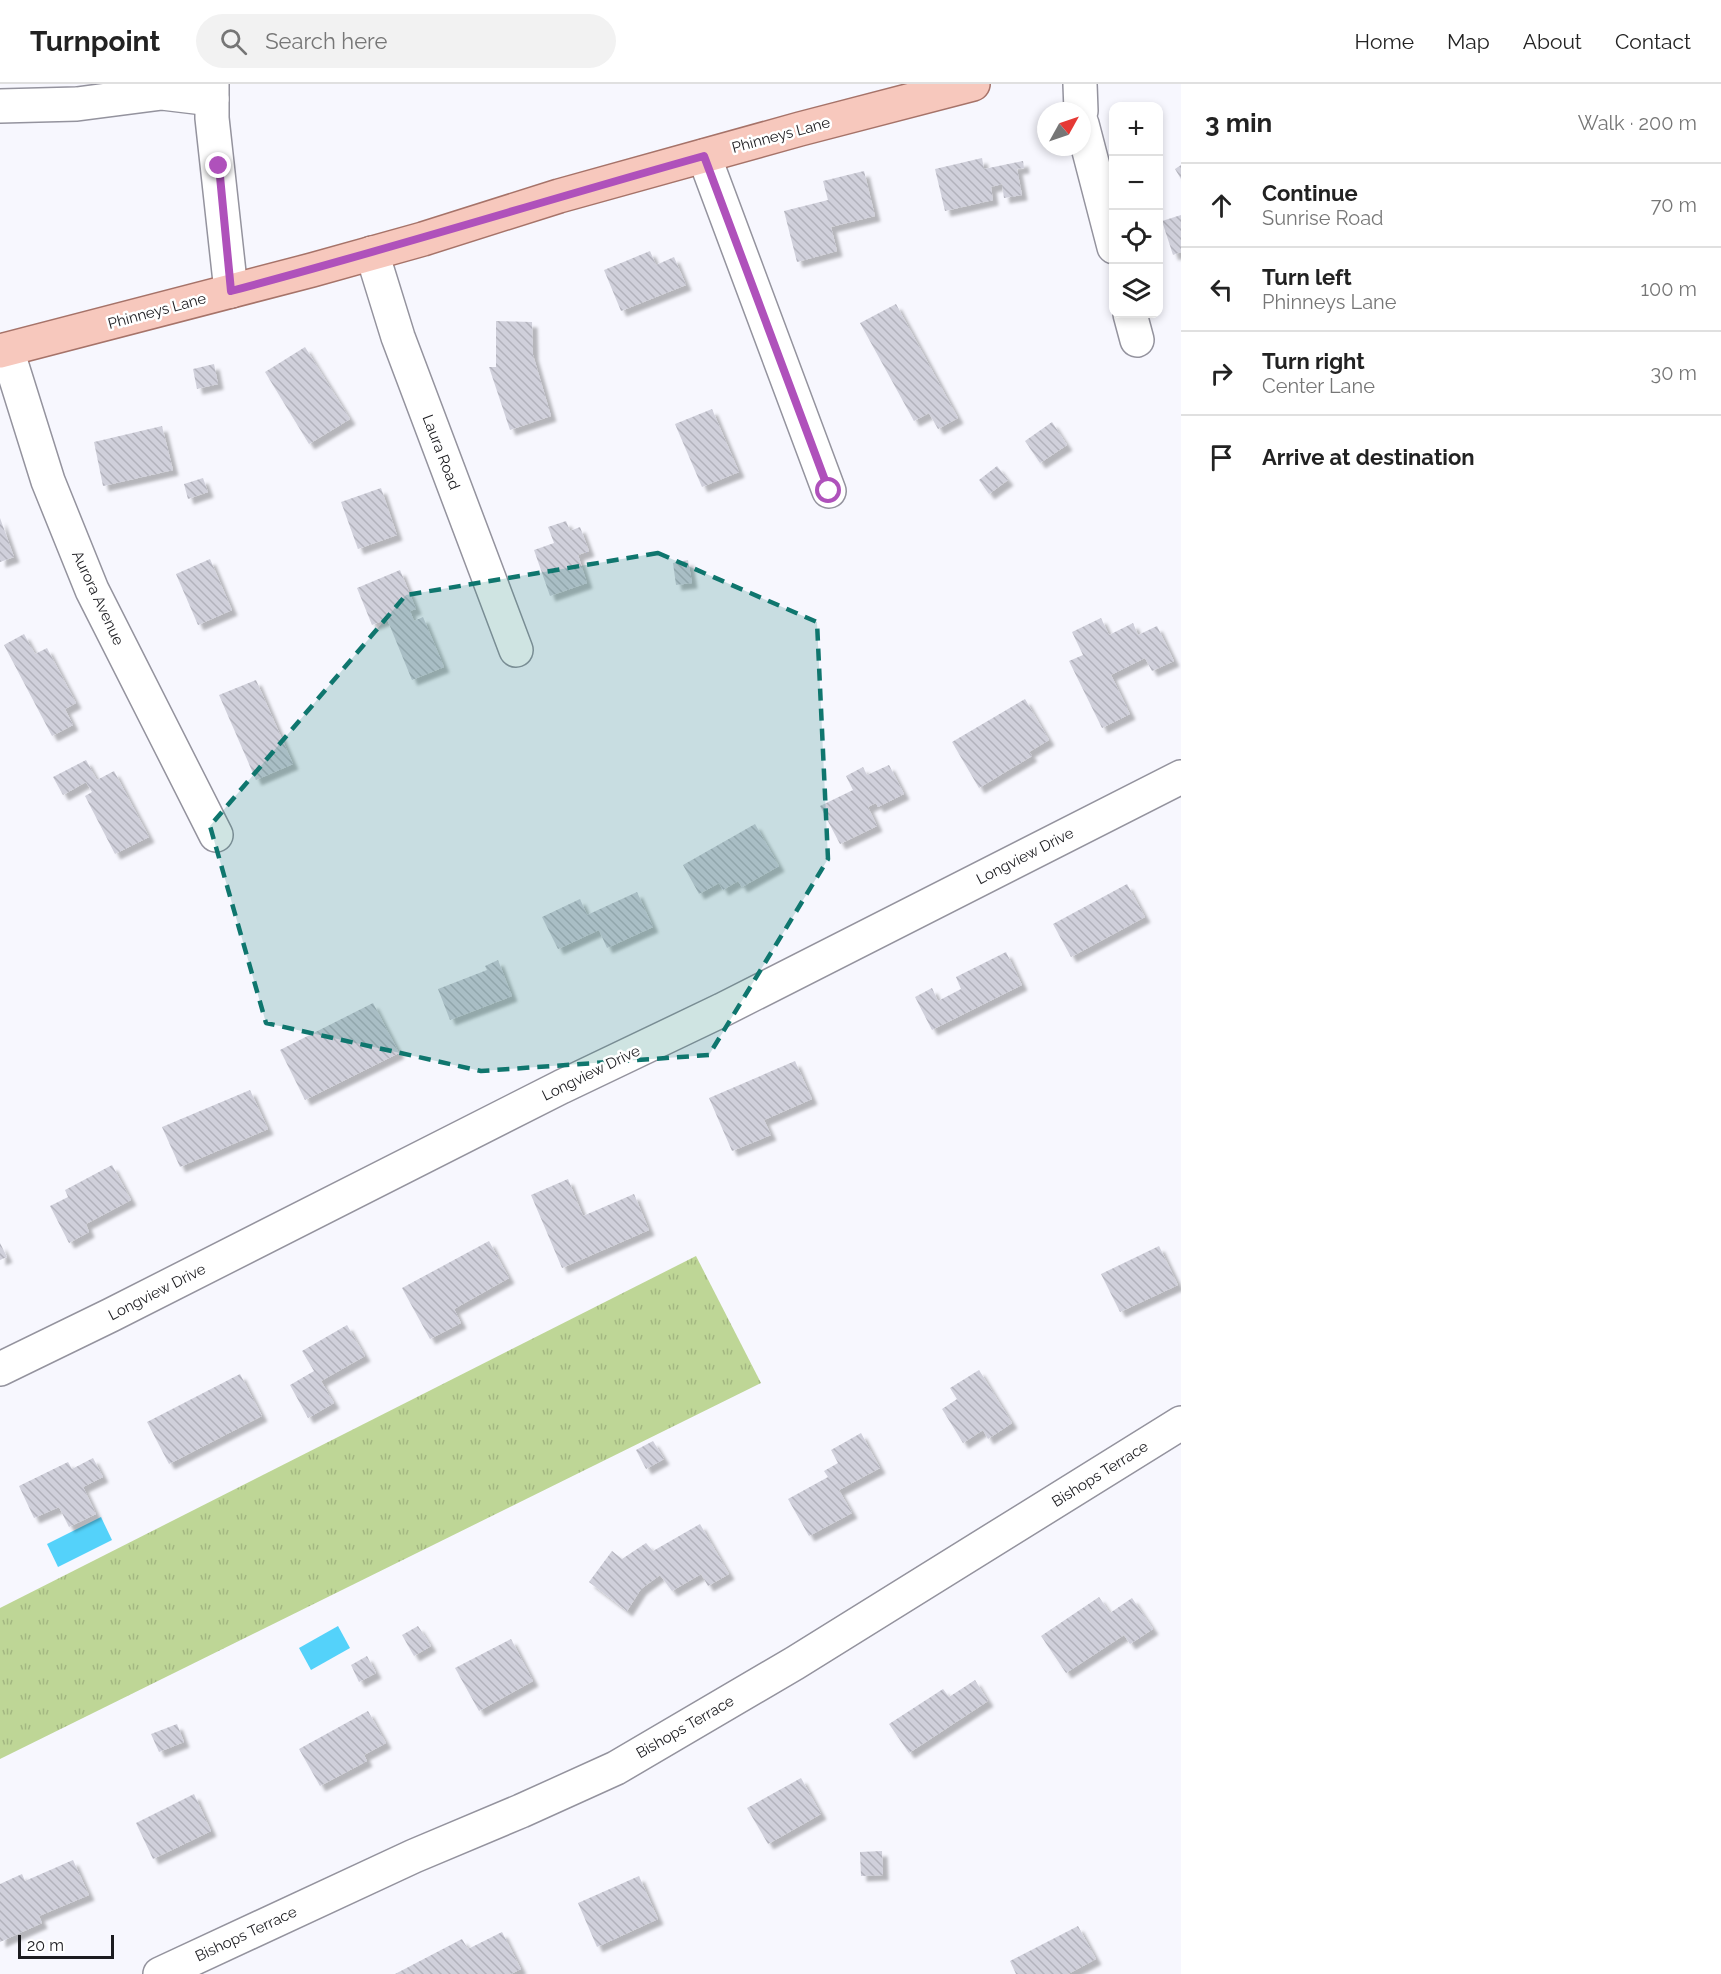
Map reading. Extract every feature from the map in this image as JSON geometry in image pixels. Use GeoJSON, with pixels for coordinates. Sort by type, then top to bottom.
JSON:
{"type":"FeatureCollection","features":[{"type":"Feature","properties":{"kind":"main road","name":"Phinneys Lane"},"geometry":{"type":"LineString","coordinates":[[3,350],[372,253],[559,196],[973,84]]}},
{"type":"Feature","properties":{"kind":"street"},"geometry":{"type":"LineString","coordinates":[[1080,84],[1081,102]]}},
{"type":"Feature","properties":{"kind":"street"},"geometry":{"type":"LineString","coordinates":[[0,106],[77,104],[162,93],[212,92],[212,118],[231,291]]}},
{"type":"Feature","properties":{"kind":"street"},"geometry":{"type":"LineString","coordinates":[[704,156],[829,491]]}},
{"type":"Feature","properties":{"kind":"street"},"geometry":{"type":"LineString","coordinates":[[1090,156],[1109,231]]}},
{"type":"Feature","properties":{"kind":"street","name":"Laura Road"},"geometry":{"type":"LineString","coordinates":[[372,253],[398,337],[516,650]]}},
{"type":"Feature","properties":{"kind":"street","name":"Aurora Avenue"},"geometry":{"type":"LineString","coordinates":[[3,350],[48,481],[92,590],[216,835]]}},
{"type":"Feature","properties":{"kind":"street","name":"Longview Drive"},"geometry":{"type":"LineString","coordinates":[[0,1369],[133,1305],[561,1087],[722,1010],[1181,777]]}},
{"type":"Feature","properties":{"kind":"street","name":"Bishops Terrace"},"geometry":{"type":"LineString","coordinates":[[160,1974],[414,1856],[616,1768],[795,1663],[1181,1423]]}},
{"type":"Feature","properties":{"kind":"highlighted area"},"geometry":{"type":"Polygon","coordinates":[[[658,553],[817,622],[828,859],[709,1055],[481,1071],[266,1023],[210,826],[406,595],[658,553]]]}},
{"type":"Feature","properties":{"kind":"green space"},"geometry":{"type":"Polygon","coordinates":[[[696,1256],[761,1383],[0,1759],[0,1608],[696,1256]]]}},
{"type":"Feature","properties":{"kind":"water"},"geometry":{"type":"Polygon","coordinates":[[[101,1517],[112,1540],[58,1567],[47,1544],[101,1517]]]}},
{"type":"Feature","properties":{"kind":"water"},"geometry":{"type":"Polygon","coordinates":[[[338,1626],[350,1648],[311,1670],[299,1648],[338,1626]]]}},
{"type":"Feature","properties":{"kind":"building"},"geometry":{"type":"Polygon","coordinates":[[[982,158],[984,169],[1023,161],[1024,168],[1017,169],[1022,195],[1004,198],[1002,184],[991,187],[993,200],[945,211],[935,169],[982,158]]]}},
{"type":"Feature","properties":{"kind":"building"},"geometry":{"type":"Polygon","coordinates":[[[1181,165],[1181,179],[1175,169],[1181,165]]]}},
{"type":"Feature","properties":{"kind":"building"},"geometry":{"type":"Polygon","coordinates":[[[864,171],[875,216],[831,227],[837,251],[797,262],[784,211],[828,200],[823,181],[864,171]]]}},
{"type":"Feature","properties":{"kind":"building"},"geometry":{"type":"Polygon","coordinates":[[[1181,215],[1181,252],[1173,255],[1163,221],[1181,215]]]}},
{"type":"Feature","properties":{"kind":"building"},"geometry":{"type":"Polygon","coordinates":[[[650,251],[656,265],[674,257],[686,285],[621,311],[604,270],[650,251]]]}},
{"type":"Feature","properties":{"kind":"building"},"geometry":{"type":"Polygon","coordinates":[[[896,304],[958,418],[938,429],[929,413],[914,421],[860,323],[896,304]]]}},
{"type":"Feature","properties":{"kind":"building"},"geometry":{"type":"Polygon","coordinates":[[[496,321],[532,322],[533,355],[551,416],[510,430],[489,367],[496,367],[496,321]]]}},
{"type":"Feature","properties":{"kind":"building"},"geometry":{"type":"Polygon","coordinates":[[[305,347],[350,419],[309,444],[265,372],[305,347]]]}},
{"type":"Feature","properties":{"kind":"building"},"geometry":{"type":"Polygon","coordinates":[[[214,364],[218,384],[197,389],[193,369],[214,364]]]}},
{"type":"Feature","properties":{"kind":"building"},"geometry":{"type":"Polygon","coordinates":[[[712,409],[739,472],[702,487],[675,424],[712,409]]]}},
{"type":"Feature","properties":{"kind":"building"},"geometry":{"type":"Polygon","coordinates":[[[1052,422],[1067,445],[1040,463],[1025,441],[1052,422]]]}},
{"type":"Feature","properties":{"kind":"building"},"geometry":{"type":"Polygon","coordinates":[[[162,426],[173,470],[103,486],[94,442],[162,426]]]}},
{"type":"Feature","properties":{"kind":"building"},"geometry":{"type":"Polygon","coordinates":[[[997,466],[1008,480],[989,494],[979,480],[997,466]]]}},
{"type":"Feature","properties":{"kind":"building"},"geometry":{"type":"Polygon","coordinates":[[[203,478],[208,492],[188,499],[184,484],[203,478]]]}},
{"type":"Feature","properties":{"kind":"building"},"geometry":{"type":"Polygon","coordinates":[[[381,488],[397,535],[358,549],[341,502],[381,488]]]}},
{"type":"Feature","properties":{"kind":"building"},"geometry":{"type":"Polygon","coordinates":[[[0,518],[14,557],[0,562],[0,518]]]}},
{"type":"Feature","properties":{"kind":"building"},"geometry":{"type":"Polygon","coordinates":[[[566,521],[570,531],[580,527],[589,551],[578,555],[587,583],[550,596],[534,550],[554,543],[548,527],[566,521]]]}},
{"type":"Feature","properties":{"kind":"building"},"geometry":{"type":"Polygon","coordinates":[[[210,559],[232,610],[198,625],[176,574],[210,559]]]}},
{"type":"Feature","properties":{"kind":"building"},"geometry":{"type":"Polygon","coordinates":[[[688,560],[692,583],[676,585],[673,563],[688,560]]]}},
{"type":"Feature","properties":{"kind":"building"},"geometry":{"type":"Polygon","coordinates":[[[400,570],[416,609],[410,611],[414,621],[423,617],[444,667],[412,680],[387,619],[372,625],[357,588],[400,570]]]}},
{"type":"Feature","properties":{"kind":"building"},"geometry":{"type":"Polygon","coordinates":[[[1101,618],[1109,635],[1133,623],[1138,635],[1157,626],[1174,661],[1152,671],[1145,658],[1111,675],[1130,714],[1102,728],[1069,661],[1083,655],[1072,632],[1101,618]]]}},
{"type":"Feature","properties":{"kind":"building"},"geometry":{"type":"Polygon","coordinates":[[[24,634],[35,654],[47,648],[76,703],[65,709],[73,725],[52,736],[4,645],[24,634]]]}},
{"type":"Feature","properties":{"kind":"building"},"geometry":{"type":"Polygon","coordinates":[[[256,680],[293,764],[256,780],[219,695],[256,680]]]}},
{"type":"Feature","properties":{"kind":"building"},"geometry":{"type":"Polygon","coordinates":[[[1025,699],[1049,740],[1029,752],[1032,756],[979,788],[952,742],[1025,699]]]}},
{"type":"Feature","properties":{"kind":"building"},"geometry":{"type":"Polygon","coordinates":[[[86,760],[97,780],[114,771],[149,837],[115,854],[85,796],[92,792],[86,782],[63,795],[53,777],[86,760]]]}},
{"type":"Feature","properties":{"kind":"building"},"geometry":{"type":"Polygon","coordinates":[[[889,765],[904,794],[878,807],[876,803],[868,807],[877,826],[840,844],[820,806],[853,790],[846,776],[863,767],[867,775],[889,765]]]}},
{"type":"Feature","properties":{"kind":"building"},"geometry":{"type":"Polygon","coordinates":[[[755,824],[779,866],[742,887],[738,881],[723,890],[719,883],[699,894],[683,865],[755,824]]]}},
{"type":"Feature","properties":{"kind":"building"},"geometry":{"type":"Polygon","coordinates":[[[1127,884],[1145,917],[1071,957],[1053,924],[1127,884]]]}},
{"type":"Feature","properties":{"kind":"building"},"geometry":{"type":"Polygon","coordinates":[[[637,892],[653,927],[607,948],[599,930],[558,949],[542,917],[580,899],[587,915],[637,892]]]}},
{"type":"Feature","properties":{"kind":"building"},"geometry":{"type":"Polygon","coordinates":[[[1006,952],[1022,985],[932,1030],[915,997],[932,988],[938,1001],[961,989],[956,977],[1006,952]]]}},
{"type":"Feature","properties":{"kind":"building"},"geometry":{"type":"Polygon","coordinates":[[[498,960],[512,996],[450,1020],[438,989],[487,970],[485,966],[498,960]]]}},
{"type":"Feature","properties":{"kind":"building"},"geometry":{"type":"Polygon","coordinates":[[[373,1003],[399,1053],[305,1100],[280,1050],[373,1003]]]}},
{"type":"Feature","properties":{"kind":"building"},"geometry":{"type":"Polygon","coordinates":[[[795,1061],[812,1099],[764,1120],[771,1135],[732,1151],[709,1098],[795,1061]]]}},
{"type":"Feature","properties":{"kind":"building"},"geometry":{"type":"Polygon","coordinates":[[[250,1090],[268,1129],[180,1167],[162,1127],[250,1090]]]}},
{"type":"Feature","properties":{"kind":"building"},"geometry":{"type":"Polygon","coordinates":[[[112,1165],[131,1200],[86,1224],[89,1232],[69,1243],[50,1206],[68,1197],[65,1190],[112,1165]]]}},
{"type":"Feature","properties":{"kind":"building"},"geometry":{"type":"Polygon","coordinates":[[[568,1179],[583,1216],[634,1194],[649,1230],[562,1268],[531,1195],[568,1179]]]}},
{"type":"Feature","properties":{"kind":"building"},"geometry":{"type":"Polygon","coordinates":[[[489,1241],[509,1278],[454,1309],[461,1323],[430,1339],[402,1288],[489,1241]]]}},
{"type":"Feature","properties":{"kind":"building"},"geometry":{"type":"Polygon","coordinates":[[[0,1243],[7,1257],[0,1260],[0,1243]]]}},
{"type":"Feature","properties":{"kind":"building"},"geometry":{"type":"Polygon","coordinates":[[[1159,1246],[1178,1285],[1120,1312],[1101,1274],[1159,1246]]]}},
{"type":"Feature","properties":{"kind":"building"},"geometry":{"type":"Polygon","coordinates":[[[347,1325],[365,1356],[321,1381],[334,1403],[308,1418],[290,1385],[314,1371],[302,1351],[347,1325]]]}},
{"type":"Feature","properties":{"kind":"building"},"geometry":{"type":"Polygon","coordinates":[[[979,1370],[1012,1423],[988,1439],[983,1430],[963,1443],[942,1409],[957,1399],[950,1388],[979,1370]]]}},
{"type":"Feature","properties":{"kind":"building"},"geometry":{"type":"Polygon","coordinates":[[[240,1374],[262,1416],[169,1464],[147,1422],[240,1374]]]}},
{"type":"Feature","properties":{"kind":"building"},"geometry":{"type":"Polygon","coordinates":[[[861,1433],[880,1468],[839,1490],[852,1513],[809,1536],[788,1499],[828,1477],[824,1471],[838,1463],[831,1450],[861,1433]]]}},
{"type":"Feature","properties":{"kind":"building"},"geometry":{"type":"Polygon","coordinates":[[[653,1441],[664,1459],[646,1469],[636,1450],[653,1441]]]}},
{"type":"Feature","properties":{"kind":"building"},"geometry":{"type":"Polygon","coordinates":[[[93,1458],[103,1477],[83,1487],[96,1514],[69,1527],[59,1507],[34,1518],[19,1486],[68,1462],[72,1469],[93,1458]]]}},
{"type":"Feature","properties":{"kind":"building"},"geometry":{"type":"Polygon","coordinates":[[[700,1524],[729,1574],[708,1586],[701,1574],[672,1591],[660,1575],[641,1589],[627,1611],[589,1582],[612,1551],[622,1559],[646,1543],[653,1551],[700,1524]]]}},
{"type":"Feature","properties":{"kind":"building"},"geometry":{"type":"Polygon","coordinates":[[[1099,1597],[1110,1613],[1132,1598],[1153,1629],[1130,1644],[1124,1635],[1066,1673],[1041,1636],[1099,1597]]]}},
{"type":"Feature","properties":{"kind":"building"},"geometry":{"type":"Polygon","coordinates":[[[418,1626],[431,1646],[414,1656],[402,1635],[418,1626]]]}},
{"type":"Feature","properties":{"kind":"building"},"geometry":{"type":"Polygon","coordinates":[[[511,1639],[533,1681],[479,1711],[455,1668],[511,1639]]]}},
{"type":"Feature","properties":{"kind":"building"},"geometry":{"type":"Polygon","coordinates":[[[367,1656],[376,1673],[359,1682],[351,1665],[367,1656]]]}},
{"type":"Feature","properties":{"kind":"building"},"geometry":{"type":"Polygon","coordinates":[[[975,1680],[988,1701],[909,1753],[889,1724],[943,1689],[949,1697],[975,1680]]]}},
{"type":"Feature","properties":{"kind":"building"},"geometry":{"type":"Polygon","coordinates":[[[368,1711],[386,1743],[364,1755],[367,1761],[320,1786],[299,1749],[368,1711]]]}},
{"type":"Feature","properties":{"kind":"building"},"geometry":{"type":"Polygon","coordinates":[[[177,1724],[184,1742],[159,1752],[151,1734],[177,1724]]]}},
{"type":"Feature","properties":{"kind":"building"},"geometry":{"type":"Polygon","coordinates":[[[801,1778],[821,1814],[768,1844],[747,1808],[801,1778]]]}},
{"type":"Feature","properties":{"kind":"building"},"geometry":{"type":"Polygon","coordinates":[[[194,1794],[211,1831],[153,1859],[136,1823],[194,1794]]]}},
{"type":"Feature","properties":{"kind":"building"},"geometry":{"type":"Polygon","coordinates":[[[882,1851],[883,1875],[861,1876],[860,1852],[882,1851]]]}},
{"type":"Feature","properties":{"kind":"building"},"geometry":{"type":"Polygon","coordinates":[[[73,1860],[89,1895],[39,1916],[42,1923],[0,1942],[0,1884],[22,1874],[25,1881],[73,1860]]]}},
{"type":"Feature","properties":{"kind":"building"},"geometry":{"type":"Polygon","coordinates":[[[639,1876],[658,1919],[597,1947],[578,1903],[639,1876]]]}},
{"type":"Feature","properties":{"kind":"building"},"geometry":{"type":"Polygon","coordinates":[[[1078,1926],[1096,1959],[1068,1974],[1016,1974],[1010,1961],[1078,1926]]]}},
{"type":"Feature","properties":{"kind":"building"},"geometry":{"type":"Polygon","coordinates":[[[502,1932],[521,1969],[511,1974],[395,1974],[462,1939],[468,1949],[502,1932]]]}},
{"type":"Feature","properties":{"kind":"route"},"geometry":{"type":"LineString","coordinates":[[219,166],[231,291],[423,239],[559,196],[704,156],[829,491]]}}]}
